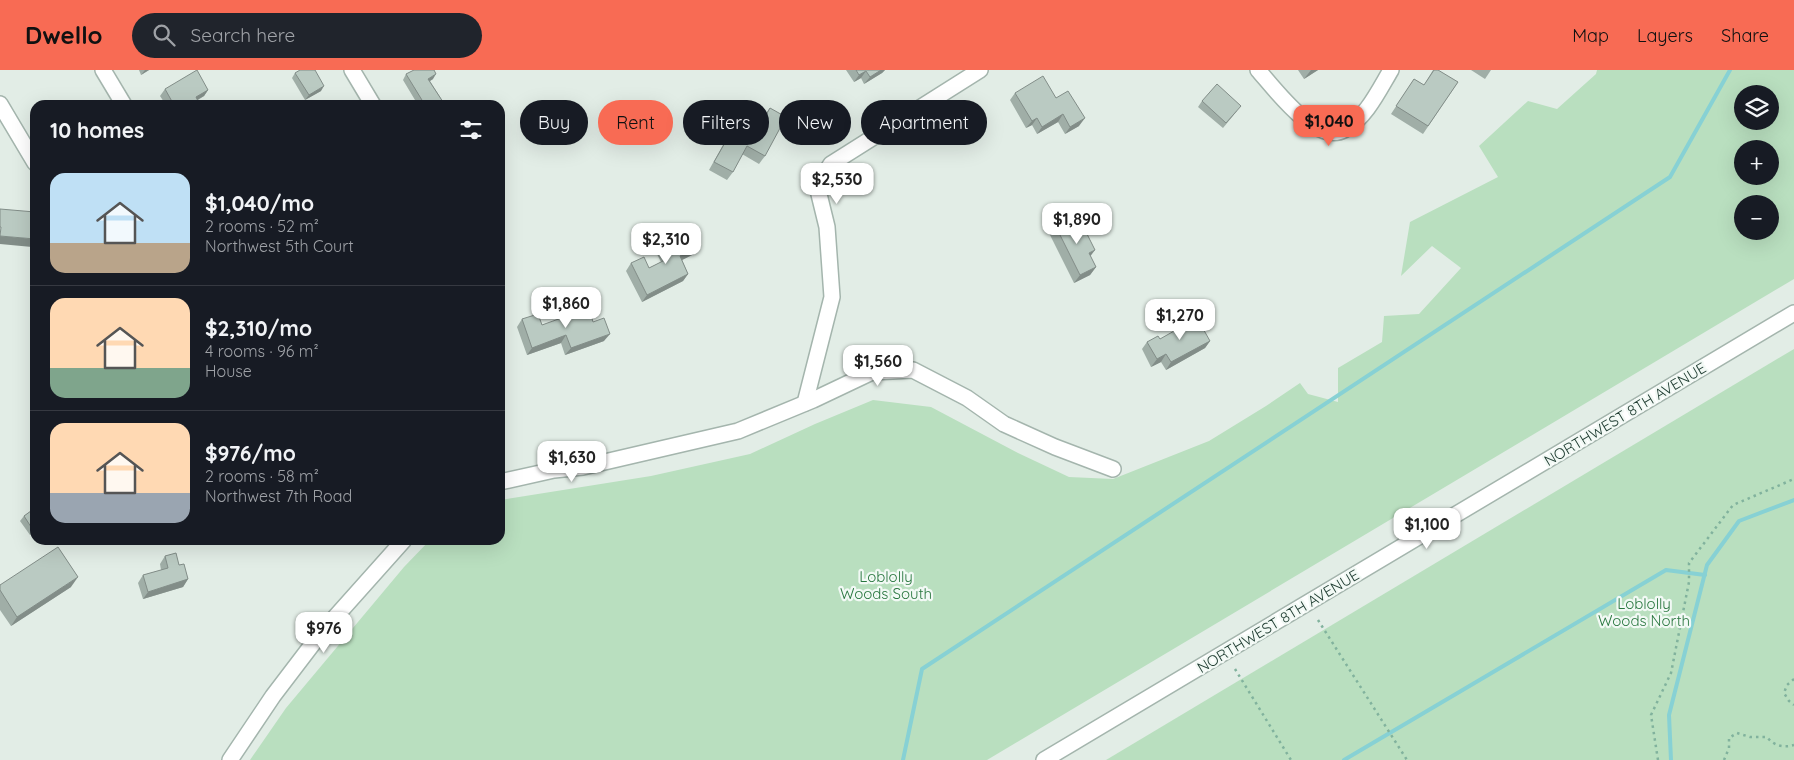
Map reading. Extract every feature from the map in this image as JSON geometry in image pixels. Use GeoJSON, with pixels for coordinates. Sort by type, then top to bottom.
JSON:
{"type":"FeatureCollection","features":[{"type":"Feature","properties":{"kind":"street"},"geometry":{"type":"LineString","coordinates":[[103,70],[121,100]]}},
{"type":"Feature","properties":{"kind":"street"},"geometry":{"type":"LineString","coordinates":[[352,70],[370,100]]}},
{"type":"Feature","properties":{"kind":"street"},"geometry":{"type":"LineString","coordinates":[[805,403],[832,296],[827,227],[817,186],[831,164],[980,70]]}},
{"type":"Feature","properties":{"kind":"street"},"geometry":{"type":"LineString","coordinates":[[1258,70],[1289,105],[1313,127],[1329,132],[1343,131],[1358,119],[1371,103],[1392,70]]}},
{"type":"Feature","properties":{"kind":"street"},"geometry":{"type":"LineString","coordinates":[[0,104],[30,155]]}},
{"type":"Feature","properties":{"kind":"street","name":"NORTHWEST 8TH AVENUE"},"geometry":{"type":"LineString","coordinates":[[1044,760],[1794,313]]}},
{"type":"Feature","properties":{"kind":"street"},"geometry":{"type":"LineString","coordinates":[[505,481],[554,470],[583,467],[738,431],[872,372],[913,370],[967,398],[1004,424],[1055,447],[1113,469]]}},
{"type":"Feature","properties":{"kind":"street"},"geometry":{"type":"LineString","coordinates":[[230,760],[273,696],[321,633],[400,545]]}},
{"type":"Feature","properties":{"kind":"path"},"geometry":{"type":"LineString","coordinates":[[1658,760],[1650,715],[1671,674],[1689,582],[1689,563],[1733,505],[1794,479]]}},
{"type":"Feature","properties":{"kind":"path"},"geometry":{"type":"LineString","coordinates":[[1318,620],[1407,760]]}},
{"type":"Feature","properties":{"kind":"path"},"geometry":{"type":"LineString","coordinates":[[1235,669],[1291,760]]}},
{"type":"Feature","properties":{"kind":"path"},"geometry":{"type":"LineString","coordinates":[[1794,679],[1784,693],[1794,705]]}},
{"type":"Feature","properties":{"kind":"path"},"geometry":{"type":"LineString","coordinates":[[1724,760],[1729,748],[1728,738],[1737,732],[1750,737],[1767,737],[1771,742],[1782,747],[1794,745]]}},
{"type":"Feature","properties":{"kind":"green space","name":"Loblolly Woods South"},"geometry":{"type":"Polygon","coordinates":[[[1597,70],[1794,70],[1794,279],[987,760],[250,760],[286,708],[404,567],[425,545],[505,545],[505,499],[651,476],[750,454],[873,400],[931,407],[1018,453],[1069,477],[1113,479],[1209,441],[1300,383],[1308,394],[1338,402],[1338,368],[1382,342],[1384,316],[1419,314],[1461,268],[1432,246],[1401,276],[1410,222],[1498,177],[1479,146],[1528,101],[1557,109],[1596,74],[1597,70]]]}},
{"type":"Feature","properties":{"kind":"green space","name":"Loblolly Woods North"},"geometry":{"type":"Polygon","coordinates":[[[1794,349],[1794,760],[1106,760],[1794,349]]]}},
{"type":"Feature","properties":{"kind":"building"},"geometry":{"type":"Polygon","coordinates":[[[197,70],[208,90],[196,97],[198,100],[171,100],[165,89],[197,70]]]}},
{"type":"Feature","properties":{"kind":"building"},"geometry":{"type":"Polygon","coordinates":[[[300,70],[315,70],[324,86],[309,95],[295,73],[300,70]]]}},
{"type":"Feature","properties":{"kind":"building"},"geometry":{"type":"Polygon","coordinates":[[[414,70],[434,70],[436,74],[428,79],[442,100],[422,100],[406,74],[414,70]]]}},
{"type":"Feature","properties":{"kind":"building"},"geometry":{"type":"Polygon","coordinates":[[[856,70],[881,70],[870,77],[866,71],[859,75],[856,70]]]}},
{"type":"Feature","properties":{"kind":"building"},"geometry":{"type":"Polygon","coordinates":[[[1434,70],[1438,70],[1458,82],[1428,126],[1396,106],[1414,79],[1424,85],[1434,70]]]}},
{"type":"Feature","properties":{"kind":"building"},"geometry":{"type":"Polygon","coordinates":[[[1043,76],[1056,98],[1068,91],[1085,118],[1070,127],[1063,114],[1042,127],[1037,118],[1032,121],[1015,93],[1043,76]]]}},
{"type":"Feature","properties":{"kind":"building"},"geometry":{"type":"Polygon","coordinates":[[[1217,84],[1241,106],[1226,123],[1202,101],[1217,84]]]}},
{"type":"Feature","properties":{"kind":"building"},"geometry":{"type":"Polygon","coordinates":[[[770,108],[779,113],[779,130],[765,156],[747,146],[733,172],[714,162],[724,145],[769,145],[770,108]]]}},
{"type":"Feature","properties":{"kind":"building"},"geometry":{"type":"Polygon","coordinates":[[[0,209],[30,212],[30,239],[0,236],[0,209]]]}},
{"type":"Feature","properties":{"kind":"building"},"geometry":{"type":"Polygon","coordinates":[[[1071,216],[1080,235],[1086,232],[1095,250],[1089,253],[1096,267],[1080,275],[1055,225],[1071,216]]]}},
{"type":"Feature","properties":{"kind":"building"},"geometry":{"type":"Polygon","coordinates":[[[691,231],[699,246],[680,256],[688,274],[647,295],[631,263],[644,257],[649,268],[669,258],[663,246],[691,231]]]}},
{"type":"Feature","properties":{"kind":"building"},"geometry":{"type":"Polygon","coordinates":[[[589,308],[593,322],[604,318],[610,334],[571,348],[566,335],[532,348],[522,319],[538,314],[542,325],[589,308]]]}},
{"type":"Feature","properties":{"kind":"building"},"geometry":{"type":"Polygon","coordinates":[[[1197,318],[1210,341],[1171,362],[1166,354],[1157,359],[1147,342],[1158,336],[1160,339],[1197,318]]]}},
{"type":"Feature","properties":{"kind":"building"},"geometry":{"type":"Polygon","coordinates":[[[30,512],[30,525],[24,516],[30,512]]]}},
{"type":"Feature","properties":{"kind":"building"},"geometry":{"type":"Polygon","coordinates":[[[58,547],[78,577],[17,617],[0,590],[0,585],[58,547]]]}},
{"type":"Feature","properties":{"kind":"building"},"geometry":{"type":"Polygon","coordinates":[[[176,553],[179,565],[184,564],[188,579],[148,592],[143,575],[168,568],[165,556],[176,553]]]}},
{"type":"Feature","properties":{"kind":"waterway"},"geometry":{"type":"LineString","coordinates":[[903,760],[922,669],[1670,177],[1730,70]]}},
{"type":"Feature","properties":{"kind":"waterway"},"geometry":{"type":"LineString","coordinates":[[1671,760],[1669,715],[1707,565],[1739,521],[1794,500]]}},
{"type":"Feature","properties":{"kind":"waterway"},"geometry":{"type":"LineString","coordinates":[[1344,760],[1666,570],[1705,575]]}}]}
